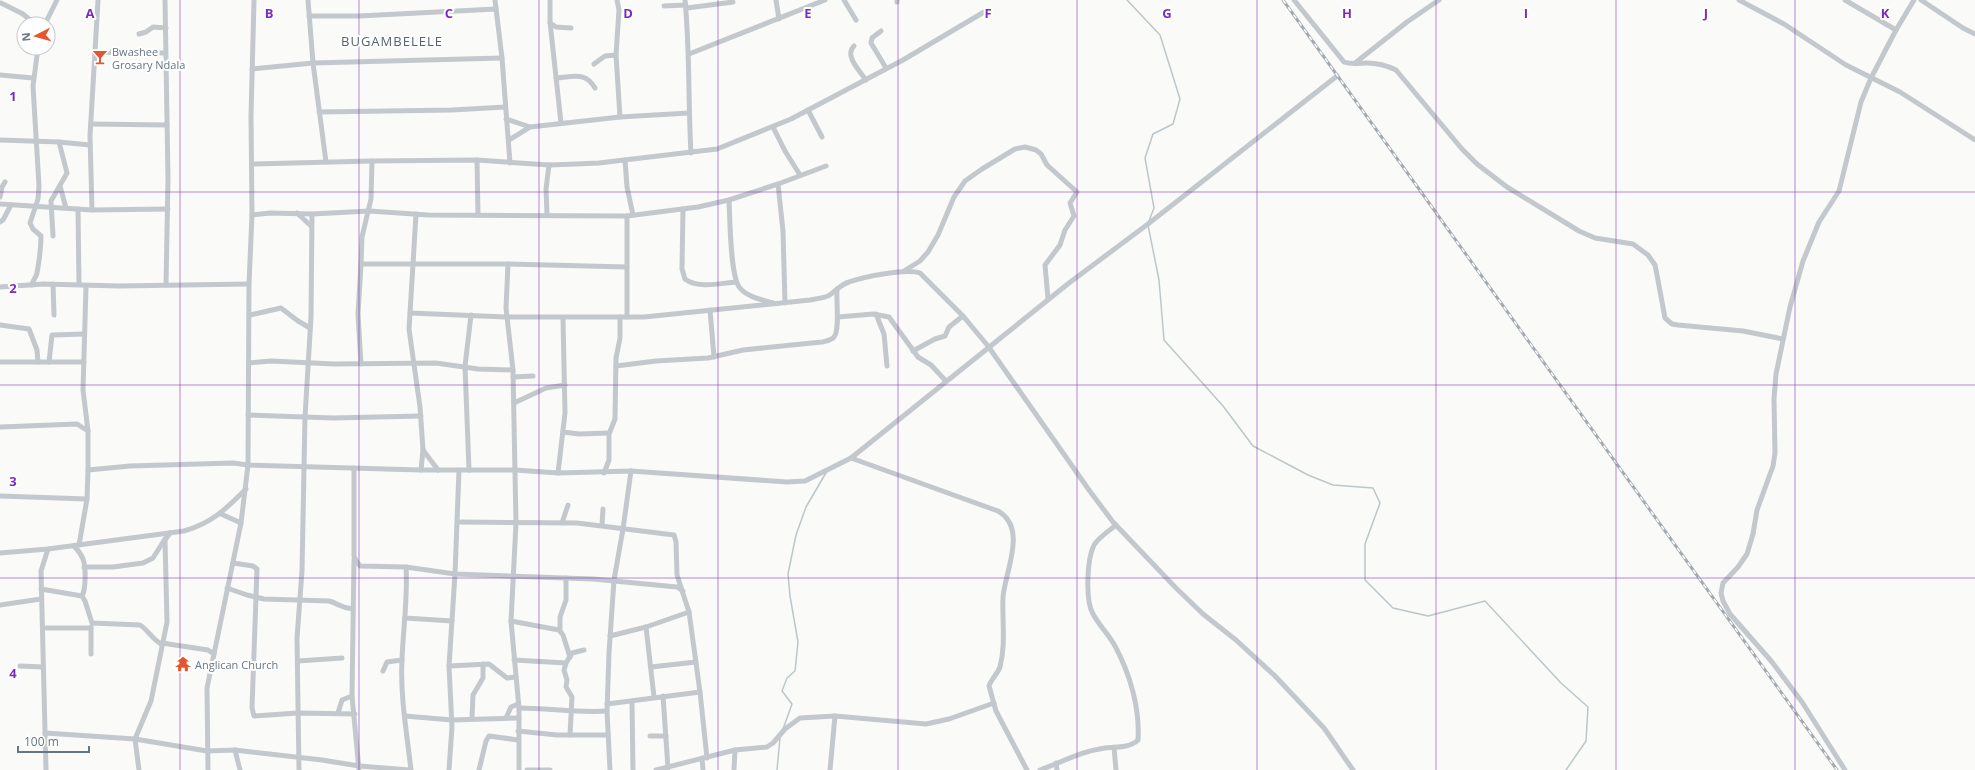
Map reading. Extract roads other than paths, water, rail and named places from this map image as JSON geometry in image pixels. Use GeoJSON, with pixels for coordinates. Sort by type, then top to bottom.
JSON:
{"type":"FeatureCollection","features":[{"type":"Feature","properties":{"kind":"street"},"geometry":{"type":"LineString","coordinates":[[49,16],[57,0]]}},
{"type":"Feature","properties":{"kind":"street"},"geometry":{"type":"LineString","coordinates":[[92,210],[90,145],[98,0]]}},
{"type":"Feature","properties":{"kind":"street"},"geometry":{"type":"LineString","coordinates":[[165,0],[168,209],[166,285]]}},
{"type":"Feature","properties":{"kind":"street"},"geometry":{"type":"LineString","coordinates":[[208,770],[207,688],[241,523],[248,465],[249,284],[252,216],[252,69],[254,0]]}},
{"type":"Feature","properties":{"kind":"street"},"geometry":{"type":"LineString","coordinates":[[308,0],[312,63],[326,162]]}},
{"type":"Feature","properties":{"kind":"street"},"geometry":{"type":"LineString","coordinates":[[495,0],[502,58],[510,163]]}},
{"type":"Feature","properties":{"kind":"street"},"geometry":{"type":"LineString","coordinates":[[550,0],[550,22],[561,123]]}},
{"type":"Feature","properties":{"kind":"street"},"geometry":{"type":"LineString","coordinates":[[617,0],[619,10],[616,55],[620,117]]}},
{"type":"Feature","properties":{"kind":"street"},"geometry":{"type":"LineString","coordinates":[[776,0],[779,19]]}},
{"type":"Feature","properties":{"kind":"street"},"geometry":{"type":"LineString","coordinates":[[689,54],[825,0]]}},
{"type":"Feature","properties":{"kind":"street"},"geometry":{"type":"LineString","coordinates":[[844,0],[856,20]]}},
{"type":"Feature","properties":{"kind":"street"},"geometry":{"type":"LineString","coordinates":[[1294,0],[1342,60],[1348,63],[1369,63],[1391,67],[1396,70],[1462,149],[1477,164],[1507,187],[1534,206],[1579,231],[1594,238],[1633,244],[1648,254],[1655,265],[1665,318],[1668,321],[1678,325],[1743,331],[1783,339]]}},
{"type":"Feature","properties":{"kind":"street"},"geometry":{"type":"LineString","coordinates":[[1355,63],[1407,22],[1439,0]]}},
{"type":"Feature","properties":{"kind":"street"},"geometry":{"type":"LineString","coordinates":[[1739,0],[1784,24],[1846,65],[1900,92],[1953,124],[1975,140]]}},
{"type":"Feature","properties":{"kind":"street"},"geometry":{"type":"LineString","coordinates":[[1845,0],[1896,30]]}},
{"type":"Feature","properties":{"kind":"street"},"geometry":{"type":"LineString","coordinates":[[1845,770],[1802,702],[1772,662],[1730,614],[1723,601],[1721,593],[1723,584],[1747,554],[1753,534],[1757,510],[1773,466],[1775,449],[1774,389],[1791,300],[1811,237],[1824,213],[1839,191],[1861,102],[1871,78],[1896,30],[1914,0]]}},
{"type":"Feature","properties":{"kind":"street"},"geometry":{"type":"LineString","coordinates":[[1921,0],[1963,28],[1975,34]]}},
{"type":"Feature","properties":{"kind":"street"},"geometry":{"type":"LineString","coordinates":[[1,2],[25,16]]}},
{"type":"Feature","properties":{"kind":"street"},"geometry":{"type":"LineString","coordinates":[[664,6],[733,2]]}},
{"type":"Feature","properties":{"kind":"street"},"geometry":{"type":"LineString","coordinates":[[686,4],[689,54],[691,153]]}},
{"type":"Feature","properties":{"kind":"street"},"geometry":{"type":"LineString","coordinates":[[309,16],[359,16],[496,8]]}},
{"type":"Feature","properties":{"kind":"street"},"geometry":{"type":"LineString","coordinates":[[252,164],[477,160],[549,165],[599,164],[691,153],[725,147],[773,127],[866,80],[984,12]]}},
{"type":"Feature","properties":{"kind":"street"},"geometry":{"type":"LineString","coordinates":[[550,22],[556,28],[571,28]]}},
{"type":"Feature","properties":{"kind":"street"},"geometry":{"type":"LineString","coordinates":[[139,34],[146,32],[153,27],[166,28]]}},
{"type":"Feature","properties":{"kind":"street"},"geometry":{"type":"LineString","coordinates":[[881,31],[873,37],[871,41],[886,68]]}},
{"type":"Feature","properties":{"kind":"street"},"geometry":{"type":"LineString","coordinates":[[854,46],[850,53],[866,80]]}},
{"type":"Feature","properties":{"kind":"street"},"geometry":{"type":"LineString","coordinates":[[95,52],[165,53]]}},
{"type":"Feature","properties":{"kind":"street"},"geometry":{"type":"LineString","coordinates":[[594,64],[605,56],[616,55]]}},
{"type":"Feature","properties":{"kind":"street"},"geometry":{"type":"LineString","coordinates":[[32,285],[33,279],[37,272],[41,243],[41,236],[33,229],[30,223],[34,206],[38,199],[39,186],[38,155],[35,141],[33,78],[37,56]]}},
{"type":"Feature","properties":{"kind":"street"},"geometry":{"type":"LineString","coordinates":[[252,69],[312,63],[502,58]]}},
{"type":"Feature","properties":{"kind":"street"},"geometry":{"type":"LineString","coordinates":[[0,74],[33,78]]}},
{"type":"Feature","properties":{"kind":"street"},"geometry":{"type":"LineString","coordinates":[[556,78],[584,76],[595,88]]}},
{"type":"Feature","properties":{"kind":"street"},"geometry":{"type":"LineString","coordinates":[[88,470],[130,466],[233,462],[248,465],[422,470],[515,470],[558,473],[604,473],[631,471],[796,482],[811,478],[851,458],[988,346],[1148,224],[1337,76]]}},
{"type":"Feature","properties":{"kind":"street"},"geometry":{"type":"LineString","coordinates":[[319,112],[452,110],[505,107]]}},
{"type":"Feature","properties":{"kind":"street"},"geometry":{"type":"LineString","coordinates":[[808,110],[822,137]]}},
{"type":"Feature","properties":{"kind":"street"},"geometry":{"type":"LineString","coordinates":[[509,140],[530,128],[561,123],[689,112]]}},
{"type":"Feature","properties":{"kind":"street"},"geometry":{"type":"LineString","coordinates":[[506,119],[530,128]]}},
{"type":"Feature","properties":{"kind":"street"},"geometry":{"type":"LineString","coordinates":[[91,124],[167,126]]}},
{"type":"Feature","properties":{"kind":"street"},"geometry":{"type":"LineString","coordinates":[[773,127],[785,151],[800,175]]}},
{"type":"Feature","properties":{"kind":"street"},"geometry":{"type":"LineString","coordinates":[[0,140],[59,142],[90,145]]}},
{"type":"Feature","properties":{"kind":"street"},"geometry":{"type":"LineString","coordinates":[[53,236],[51,208],[54,194],[67,173],[59,142]]}},
{"type":"Feature","properties":{"kind":"street"},"geometry":{"type":"LineString","coordinates":[[902,272],[920,261],[928,252],[954,197],[965,181],[1015,149],[1028,147],[1040,153],[1047,165],[1077,192],[1070,203],[1074,216],[1065,230],[1060,244],[1045,266],[1048,299]]}},
{"type":"Feature","properties":{"kind":"street"},"geometry":{"type":"LineString","coordinates":[[477,160],[478,215]]}},
{"type":"Feature","properties":{"kind":"street"},"geometry":{"type":"LineString","coordinates":[[625,160],[630,216],[627,267],[627,318]]}},
{"type":"Feature","properties":{"kind":"street"},"geometry":{"type":"LineString","coordinates":[[361,364],[358,314],[362,237],[369,211],[372,188],[372,161]]}},
{"type":"Feature","properties":{"kind":"street"},"geometry":{"type":"LineString","coordinates":[[546,215],[546,189],[549,165]]}},
{"type":"Feature","properties":{"kind":"street"},"geometry":{"type":"LineString","coordinates":[[252,216],[270,212],[312,214],[369,211],[416,214],[630,216],[683,209],[729,200],[826,166]]}},
{"type":"Feature","properties":{"kind":"street"},"geometry":{"type":"LineString","coordinates":[[0,197],[2,187],[5,182]]}},
{"type":"Feature","properties":{"kind":"street"},"geometry":{"type":"LineString","coordinates":[[778,184],[782,223],[785,303]]}},
{"type":"Feature","properties":{"kind":"street"},"geometry":{"type":"LineString","coordinates":[[60,186],[66,208]]}},
{"type":"Feature","properties":{"kind":"street"},"geometry":{"type":"LineString","coordinates":[[729,200],[733,266],[736,282],[742,291],[775,304]]}},
{"type":"Feature","properties":{"kind":"street"},"geometry":{"type":"LineString","coordinates":[[0,204],[92,210],[168,209]]}},
{"type":"Feature","properties":{"kind":"street"},"geometry":{"type":"LineString","coordinates":[[0,222],[3,220],[11,205]]}},
{"type":"Feature","properties":{"kind":"street"},"geometry":{"type":"LineString","coordinates":[[78,209],[79,284]]}},
{"type":"Feature","properties":{"kind":"street"},"geometry":{"type":"LineString","coordinates":[[683,209],[682,269],[685,279],[691,282],[706,284],[736,282]]}},
{"type":"Feature","properties":{"kind":"street"},"geometry":{"type":"LineString","coordinates":[[297,213],[311,226]]}},
{"type":"Feature","properties":{"kind":"street"},"geometry":{"type":"LineString","coordinates":[[299,770],[299,600],[305,417],[309,363],[312,214]]}},
{"type":"Feature","properties":{"kind":"street"},"geometry":{"type":"LineString","coordinates":[[416,214],[410,313],[410,341],[415,365],[421,416],[423,450],[422,470]]}},
{"type":"Feature","properties":{"kind":"street"},"geometry":{"type":"LineString","coordinates":[[361,264],[508,264],[627,267]]}},
{"type":"Feature","properties":{"kind":"street"},"geometry":{"type":"LineString","coordinates":[[508,264],[506,317],[510,328],[513,370],[516,523],[511,621],[519,718],[519,770]]}},
{"type":"Feature","properties":{"kind":"street"},"geometry":{"type":"LineString","coordinates":[[410,313],[563,318],[654,317],[820,298],[828,296],[849,281],[916,271],[923,275],[963,316],[988,346],[1089,490],[1116,525],[1193,605],[1214,624],[1244,646],[1275,676],[1324,728],[1353,770]]}},
{"type":"Feature","properties":{"kind":"street"},"geometry":{"type":"LineString","coordinates":[[0,287],[53,284],[79,284],[86,286],[249,284]]}},
{"type":"Feature","properties":{"kind":"street"},"geometry":{"type":"LineString","coordinates":[[53,284],[54,315]]}},
{"type":"Feature","properties":{"kind":"street"},"geometry":{"type":"LineString","coordinates":[[82,596],[84,591],[84,567],[83,559],[76,545],[87,499],[88,432],[83,390],[86,286]]}},
{"type":"Feature","properties":{"kind":"street"},"geometry":{"type":"LineString","coordinates":[[616,366],[656,360],[714,357],[743,350],[822,342],[832,339],[836,334],[838,317],[837,289]]}},
{"type":"Feature","properties":{"kind":"street"},"geometry":{"type":"LineString","coordinates":[[250,315],[281,308],[310,328]]}},
{"type":"Feature","properties":{"kind":"street"},"geometry":{"type":"LineString","coordinates":[[710,310],[714,357]]}},
{"type":"Feature","properties":{"kind":"street"},"geometry":{"type":"LineString","coordinates":[[838,317],[876,314],[892,318],[913,351],[920,359],[934,367],[945,380]]}},
{"type":"Feature","properties":{"kind":"street"},"geometry":{"type":"LineString","coordinates":[[876,314],[884,334],[888,366]]}},
{"type":"Feature","properties":{"kind":"street"},"geometry":{"type":"LineString","coordinates":[[469,470],[466,366],[471,315]]}},
{"type":"Feature","properties":{"kind":"street"},"geometry":{"type":"LineString","coordinates":[[913,351],[946,335],[949,327],[963,316]]}},
{"type":"Feature","properties":{"kind":"street"},"geometry":{"type":"LineString","coordinates":[[604,473],[609,460],[609,433],[615,419],[616,366],[620,317]]}},
{"type":"Feature","properties":{"kind":"street"},"geometry":{"type":"LineString","coordinates":[[558,473],[563,432],[565,385],[563,318]]}},
{"type":"Feature","properties":{"kind":"street"},"geometry":{"type":"LineString","coordinates":[[0,325],[29,329],[37,350],[38,362]]}},
{"type":"Feature","properties":{"kind":"street"},"geometry":{"type":"LineString","coordinates":[[49,362],[50,337],[52,335],[84,334]]}},
{"type":"Feature","properties":{"kind":"street"},"geometry":{"type":"LineString","coordinates":[[249,363],[271,361],[415,365],[443,363],[513,370]]}},
{"type":"Feature","properties":{"kind":"street"},"geometry":{"type":"LineString","coordinates":[[0,362],[84,362]]}},
{"type":"Feature","properties":{"kind":"street"},"geometry":{"type":"LineString","coordinates":[[513,376],[533,376]]}},
{"type":"Feature","properties":{"kind":"street"},"geometry":{"type":"LineString","coordinates":[[514,403],[546,388],[565,385]]}},
{"type":"Feature","properties":{"kind":"street"},"geometry":{"type":"LineString","coordinates":[[248,415],[370,418],[421,416]]}},
{"type":"Feature","properties":{"kind":"street"},"geometry":{"type":"LineString","coordinates":[[0,427],[77,424],[88,432]]}},
{"type":"Feature","properties":{"kind":"street"},"geometry":{"type":"LineString","coordinates":[[563,432],[579,434],[609,433]]}},
{"type":"Feature","properties":{"kind":"street"},"geometry":{"type":"LineString","coordinates":[[423,450],[438,470]]}},
{"type":"Feature","properties":{"kind":"street"},"geometry":{"type":"LineString","coordinates":[[851,458],[998,511],[1009,522],[1013,549],[1003,597],[1003,650],[998,673],[989,684],[994,704],[1027,770]]}},
{"type":"Feature","properties":{"kind":"street"},"geometry":{"type":"LineString","coordinates":[[354,468],[352,696],[355,714],[359,768]]}},
{"type":"Feature","properties":{"kind":"street"},"geometry":{"type":"LineString","coordinates":[[449,770],[452,720],[449,666],[458,522],[458,470]]}},
{"type":"Feature","properties":{"kind":"street"},"geometry":{"type":"LineString","coordinates":[[610,770],[607,704],[610,636],[614,580],[624,529],[631,471]]}},
{"type":"Feature","properties":{"kind":"street"},"geometry":{"type":"LineString","coordinates":[[0,553],[48,549],[192,529],[221,514],[246,489]]}},
{"type":"Feature","properties":{"kind":"street"},"geometry":{"type":"LineString","coordinates":[[0,496],[87,499]]}},
{"type":"Feature","properties":{"kind":"street"},"geometry":{"type":"LineString","coordinates":[[562,523],[568,505]]}},
{"type":"Feature","properties":{"kind":"street"},"geometry":{"type":"LineString","coordinates":[[602,525],[603,509]]}},
{"type":"Feature","properties":{"kind":"street"},"geometry":{"type":"LineString","coordinates":[[221,514],[241,523]]}},
{"type":"Feature","properties":{"kind":"street"},"geometry":{"type":"LineString","coordinates":[[458,522],[602,525],[674,535],[676,542],[676,571],[689,612],[700,692],[705,758],[703,770]]}},
{"type":"Feature","properties":{"kind":"street"},"geometry":{"type":"LineString","coordinates":[[1040,770],[1091,751],[1132,744],[1138,740],[1134,695],[1115,645],[1092,612],[1087,580],[1088,563],[1094,545],[1103,535],[1116,525]]}},
{"type":"Feature","properties":{"kind":"street"},"geometry":{"type":"LineString","coordinates":[[84,567],[113,567],[143,563],[153,558],[160,544],[165,540],[170,532]]}},
{"type":"Feature","properties":{"kind":"street"},"geometry":{"type":"LineString","coordinates":[[139,770],[135,739],[151,701],[167,619],[165,540],[163,534]]}},
{"type":"Feature","properties":{"kind":"street"},"geometry":{"type":"LineString","coordinates":[[46,770],[41,589],[42,566],[48,549]]}},
{"type":"Feature","properties":{"kind":"street"},"geometry":{"type":"LineString","coordinates":[[354,556],[356,562],[360,566],[406,568],[455,574],[614,580],[677,587],[683,591]]}},
{"type":"Feature","properties":{"kind":"street"},"geometry":{"type":"LineString","coordinates":[[233,563],[248,565],[256,568],[257,597],[252,713],[257,717],[298,713],[355,714]]}},
{"type":"Feature","properties":{"kind":"street"},"geometry":{"type":"LineString","coordinates":[[353,573],[360,566]]}},
{"type":"Feature","properties":{"kind":"street"},"geometry":{"type":"LineString","coordinates":[[45,733],[135,739],[207,751],[235,750],[299,757],[359,768],[411,770],[405,716],[402,660],[406,568]]}},
{"type":"Feature","properties":{"kind":"street"},"geometry":{"type":"LineString","coordinates":[[566,578],[566,600],[560,617],[560,631],[570,657]]}},
{"type":"Feature","properties":{"kind":"street"},"geometry":{"type":"LineString","coordinates":[[227,588],[247,595],[272,600],[328,601],[334,603],[340,608],[353,609]]}},
{"type":"Feature","properties":{"kind":"street"},"geometry":{"type":"LineString","coordinates":[[41,589],[82,596],[85,601],[91,626],[91,654]]}},
{"type":"Feature","properties":{"kind":"street"},"geometry":{"type":"LineString","coordinates":[[0,605],[41,599]]}},
{"type":"Feature","properties":{"kind":"street"},"geometry":{"type":"LineString","coordinates":[[610,636],[646,628],[689,612]]}},
{"type":"Feature","properties":{"kind":"street"},"geometry":{"type":"LineString","coordinates":[[405,618],[452,621]]}},
{"type":"Feature","properties":{"kind":"street"},"geometry":{"type":"LineString","coordinates":[[511,621],[546,626],[560,631]]}},
{"type":"Feature","properties":{"kind":"street"},"geometry":{"type":"LineString","coordinates":[[43,628],[140,625],[152,638],[162,644],[208,650],[214,654]]}},
{"type":"Feature","properties":{"kind":"street"},"geometry":{"type":"LineString","coordinates":[[646,628],[654,697]]}},
{"type":"Feature","properties":{"kind":"street"},"geometry":{"type":"LineString","coordinates":[[570,735],[572,695],[567,688],[567,680],[564,672],[566,663],[573,652],[584,650]]}},
{"type":"Feature","properties":{"kind":"street"},"geometry":{"type":"LineString","coordinates":[[298,661],[342,658]]}},
{"type":"Feature","properties":{"kind":"street"},"geometry":{"type":"LineString","coordinates":[[383,671],[387,662],[402,660]]}},
{"type":"Feature","properties":{"kind":"street"},"geometry":{"type":"LineString","coordinates":[[514,660],[556,661],[566,663]]}},
{"type":"Feature","properties":{"kind":"street"},"geometry":{"type":"LineString","coordinates":[[651,667],[696,662]]}},
{"type":"Feature","properties":{"kind":"street"},"geometry":{"type":"LineString","coordinates":[[449,666],[483,664],[494,666],[507,678],[516,677]]}},
{"type":"Feature","properties":{"kind":"street"},"geometry":{"type":"LineString","coordinates":[[472,718],[473,695],[483,678],[483,664]]}},
{"type":"Feature","properties":{"kind":"street"},"geometry":{"type":"LineString","coordinates":[[20,666],[42,667]]}},
{"type":"Feature","properties":{"kind":"street"},"geometry":{"type":"LineString","coordinates":[[607,704],[632,702],[654,697],[700,692]]}},
{"type":"Feature","properties":{"kind":"street"},"geometry":{"type":"LineString","coordinates":[[338,713],[342,700],[352,696]]}},
{"type":"Feature","properties":{"kind":"street"},"geometry":{"type":"LineString","coordinates":[[663,696],[669,768]]}},
{"type":"Feature","properties":{"kind":"street"},"geometry":{"type":"LineString","coordinates":[[632,702],[633,770]]}},
{"type":"Feature","properties":{"kind":"street"},"geometry":{"type":"LineString","coordinates":[[656,770],[669,768],[735,750],[760,748],[770,745],[785,729],[800,718],[835,716],[926,724],[949,719],[994,704]]}},
{"type":"Feature","properties":{"kind":"street"},"geometry":{"type":"LineString","coordinates":[[506,718],[511,706],[572,711],[607,711]]}},
{"type":"Feature","properties":{"kind":"street"},"geometry":{"type":"LineString","coordinates":[[405,716],[452,720],[472,718],[519,718]]}},
{"type":"Feature","properties":{"kind":"street"},"geometry":{"type":"LineString","coordinates":[[830,770],[835,716]]}},
{"type":"Feature","properties":{"kind":"street"},"geometry":{"type":"LineString","coordinates":[[518,731],[570,735],[608,735]]}},
{"type":"Feature","properties":{"kind":"street"},"geometry":{"type":"LineString","coordinates":[[479,770],[489,737],[492,735],[518,740]]}},
{"type":"Feature","properties":{"kind":"street"},"geometry":{"type":"LineString","coordinates":[[650,736],[666,736]]}},
{"type":"Feature","properties":{"kind":"street"},"geometry":{"type":"LineString","coordinates":[[1114,747],[1116,770]]}},
{"type":"Feature","properties":{"kind":"street"},"geometry":{"type":"LineString","coordinates":[[235,750],[240,770]]}},
{"type":"Feature","properties":{"kind":"street"},"geometry":{"type":"LineString","coordinates":[[734,770],[735,750]]}},
{"type":"Feature","properties":{"kind":"street"},"geometry":{"type":"LineString","coordinates":[[1056,763],[1057,770]]}},
{"type":"Feature","properties":{"kind":"street"},"geometry":{"type":"LineString","coordinates":[[527,770],[550,770]]}},
{"type":"Feature","properties":{"kind":"waterway"},"geometry":{"type":"LineString","coordinates":[[1127,0],[1160,35],[1180,99],[1173,124],[1153,134],[1145,158],[1154,208],[1149,221]]}},
{"type":"Feature","properties":{"kind":"waterway"},"geometry":{"type":"LineString","coordinates":[[1148,225],[1159,280],[1164,340],[1223,406],[1253,446],[1308,475],[1333,485],[1373,488],[1380,503],[1365,544],[1365,580],[1393,608],[1428,616],[1485,601],[1561,683],[1588,707],[1586,741],[1566,770]]}},
{"type":"Feature","properties":{"kind":"waterway"},"geometry":{"type":"LineString","coordinates":[[783,729],[792,704],[782,691],[787,678],[795,671],[798,642],[790,596],[788,574],[796,535],[806,507],[827,471]]}},
{"type":"Feature","properties":{"kind":"waterway"},"geometry":{"type":"LineString","coordinates":[[777,770],[780,738]]}},
{"type":"Feature","properties":{"kind":"railway"},"geometry":{"type":"LineString","coordinates":[[1283,0],[1837,770]]}},
{"type":"Feature","properties":{"kind":"place","name":"Bwashee Grosary Ndala"},"geometry":{"type":"Point","coordinates":[100,57]}},
{"type":"Feature","properties":{"kind":"place","name":"Anglican Church"},"geometry":{"type":"Point","coordinates":[183,664]}},
{"type":"Feature","properties":{"kind":"district","name":"BUGAMBELELE"},"geometry":{"type":"Point","coordinates":[392,41]}}]}
